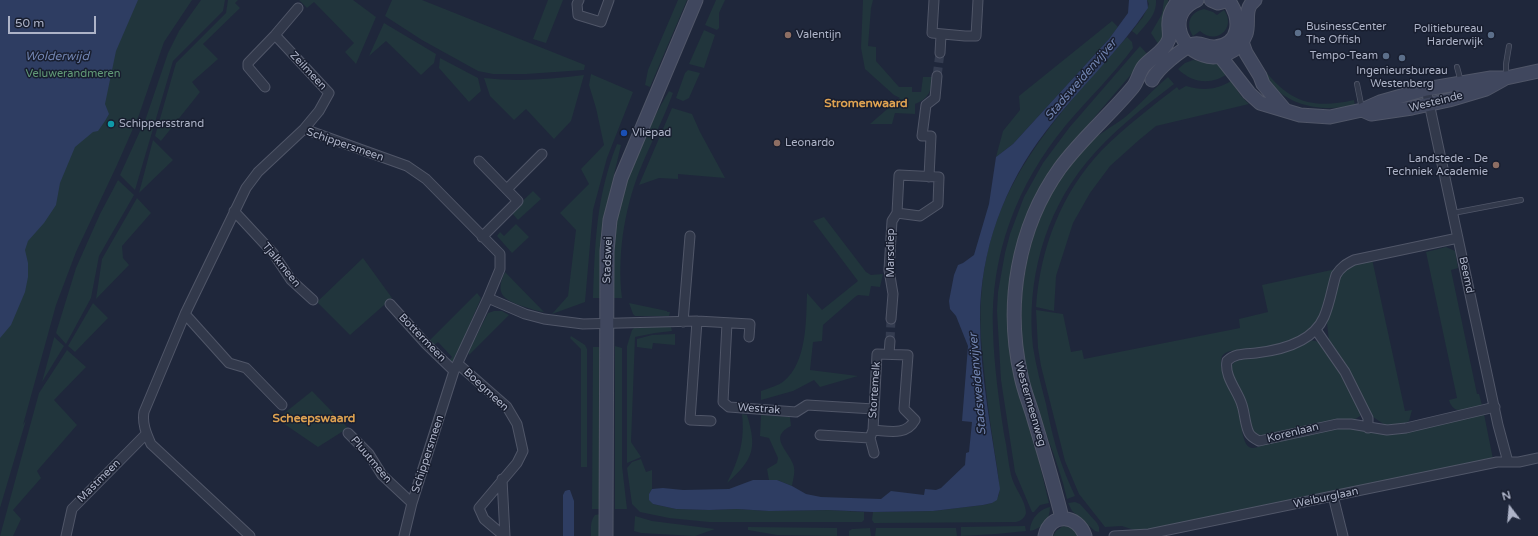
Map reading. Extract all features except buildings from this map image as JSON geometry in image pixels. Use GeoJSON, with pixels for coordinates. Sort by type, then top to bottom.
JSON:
{"type":"FeatureCollection","features":[{"type":"Feature","properties":{"kind":"street"},"geometry":{"type":"LineString","coordinates":[[579,0],[577,4],[578,15],[601,22],[609,0]]}},
{"type":"Feature","properties":{"kind":"street","name":"Stadswei"},"geometry":{"type":"LineString","coordinates":[[606,536],[608,244],[610,220],[617,190],[628,159],[696,0]]}},
{"type":"Feature","properties":{"kind":"street"},"geometry":{"type":"LineString","coordinates":[[934,0],[932,33],[941,35],[976,36],[978,0]]}},
{"type":"Feature","properties":{"kind":"street"},"geometry":{"type":"LineString","coordinates":[[1197,0],[1191,3],[1179,2],[1181,14],[1179,26],[1182,37],[1192,49],[1202,55],[1211,57],[1220,56],[1236,44],[1247,29],[1247,13],[1251,3],[1255,0]]}},
{"type":"Feature","properties":{"kind":"street"},"geometry":{"type":"LineString","coordinates":[[1211,0],[1218,3],[1229,0],[1235,9],[1238,24],[1235,35],[1236,44],[1246,53],[1260,76],[1263,84],[1287,112]]}},
{"type":"Feature","properties":{"kind":"street","name":"Westermeenweg"},"geometry":{"type":"LineString","coordinates":[[1062,518],[1017,360],[1014,302],[1019,264],[1032,220],[1053,179],[1074,151],[1134,86],[1144,66],[1165,46],[1170,35],[1170,16],[1179,2]]}},
{"type":"Feature","properties":{"kind":"street"},"geometry":{"type":"LineString","coordinates":[[265,86],[248,67],[248,63],[298,8]]}},
{"type":"Feature","properties":{"kind":"street","name":"Zeilmeen"},"geometry":{"type":"LineString","coordinates":[[275,35],[329,93],[319,111],[304,129]]}},
{"type":"Feature","properties":{"kind":"street"},"geometry":{"type":"LineString","coordinates":[[940,53],[941,35]]}},
{"type":"Feature","properties":{"kind":"street"},"geometry":{"type":"LineString","coordinates":[[1192,49],[1196,43],[1213,47],[1236,44]]}},
{"type":"Feature","properties":{"kind":"street","name":"Westermeenweg"},"geometry":{"type":"LineString","coordinates":[[1134,86],[1159,79],[1192,49]]}},
{"type":"Feature","properties":{"kind":"street","name":"Westeinde"},"geometry":{"type":"LineString","coordinates":[[1220,56],[1249,93],[1260,103],[1300,115],[1330,117],[1362,110],[1380,102],[1426,89],[1463,89]]}},
{"type":"Feature","properties":{"kind":"street","name":"Westeinde"},"geometry":{"type":"LineString","coordinates":[[1362,110],[1371,114],[1429,105],[1491,78],[1506,78],[1538,71]]}},
{"type":"Feature","properties":{"kind":"street"},"geometry":{"type":"LineString","coordinates":[[929,177],[932,136],[922,136],[926,105],[935,98],[937,76]]}},
{"type":"Feature","properties":{"kind":"street","name":"Beemd"},"geometry":{"type":"LineString","coordinates":[[1426,89],[1508,462]]}},
{"type":"Feature","properties":{"kind":"street","name":"Schippersmeen"},"geometry":{"type":"LineString","coordinates":[[250,536],[151,444],[146,434],[143,419],[144,412],[185,314],[246,188],[258,172],[304,129],[407,166],[426,179],[500,254],[500,270],[456,367],[412,503],[404,536]]}},
{"type":"Feature","properties":{"kind":"street"},"geometry":{"type":"LineString","coordinates":[[507,189],[542,154]]}},
{"type":"Feature","properties":{"kind":"street"},"geometry":{"type":"LineString","coordinates":[[479,161],[518,201],[482,237]]}},
{"type":"Feature","properties":{"kind":"street","name":"Marsdiep"},"geometry":{"type":"LineString","coordinates":[[891,319],[893,294],[889,270],[892,221],[897,213],[899,175],[939,177],[938,204],[920,216],[897,213]]}},
{"type":"Feature","properties":{"kind":"street","name":"Tjalkmeen"},"geometry":{"type":"LineString","coordinates":[[234,211],[273,253],[291,280],[313,300]]}},
{"type":"Feature","properties":{"kind":"street"},"geometry":{"type":"LineString","coordinates":[[683,322],[690,236]]}},
{"type":"Feature","properties":{"kind":"street","name":"Korenlaan"},"geometry":{"type":"LineString","coordinates":[[1458,238],[1354,260],[1346,264],[1336,275],[1325,316],[1316,330],[1304,339],[1287,346],[1262,352],[1236,355],[1227,361],[1226,367],[1242,406],[1248,432],[1259,441],[1331,424],[1344,423],[1387,430],[1412,428],[1495,407]]}},
{"type":"Feature","properties":{"kind":"street"},"geometry":{"type":"LineString","coordinates":[[488,298],[525,314],[544,319],[583,324],[696,321],[750,324],[749,336]]}},
{"type":"Feature","properties":{"kind":"street","name":"Bottermeen"},"geometry":{"type":"LineString","coordinates":[[390,304],[426,344],[456,367]]}},
{"type":"Feature","properties":{"kind":"street"},"geometry":{"type":"LineString","coordinates":[[185,314],[229,363],[246,368],[282,405]]}},
{"type":"Feature","properties":{"kind":"street"},"geometry":{"type":"LineString","coordinates":[[696,321],[690,420],[711,421]]}},
{"type":"Feature","properties":{"kind":"street","name":"Westrak"},"geometry":{"type":"LineString","coordinates":[[727,323],[723,402],[729,407],[796,412],[807,405],[874,408]]}},
{"type":"Feature","properties":{"kind":"street"},"geometry":{"type":"LineString","coordinates":[[1316,330],[1345,372],[1368,418],[1368,428]]}},
{"type":"Feature","properties":{"kind":"street"},"geometry":{"type":"LineString","coordinates":[[889,354],[890,341]]}},
{"type":"Feature","properties":{"kind":"street","name":"Stortemelk"},"geometry":{"type":"LineString","coordinates":[[820,435],[871,434],[903,431],[911,427],[915,420],[904,409],[908,355],[877,354],[871,434],[874,452]]}},
{"type":"Feature","properties":{"kind":"street","name":"Boegmeen"},"geometry":{"type":"LineString","coordinates":[[456,367],[507,407],[517,424],[522,451],[517,463],[479,508],[484,519],[504,536]]}},
{"type":"Feature","properties":{"kind":"street","name":"Pluutmeen"},"geometry":{"type":"LineString","coordinates":[[348,433],[369,454],[382,475],[412,503]]}},
{"type":"Feature","properties":{"kind":"street","name":"Mastmeen"},"geometry":{"type":"LineString","coordinates":[[66,536],[72,509],[146,434]]}},
{"type":"Feature","properties":{"kind":"street","name":"Weiburglaan"},"geometry":{"type":"LineString","coordinates":[[1114,536],[1149,535],[1497,462],[1519,462],[1538,458]]}},
{"type":"Feature","properties":{"kind":"street","name":"Boegmeen"},"geometry":{"type":"LineString","coordinates":[[502,479],[504,536]]}},
{"type":"Feature","properties":{"kind":"street"},"geometry":{"type":"LineString","coordinates":[[1333,496],[1343,536]]}},
{"type":"Feature","properties":{"kind":"street"},"geometry":{"type":"LineString","coordinates":[[1045,536],[1046,531],[1050,526],[1055,521],[1062,518],[1074,521],[1080,525],[1085,536]]}},
{"type":"Feature","properties":{"kind":"lane"},"geometry":{"type":"LineString","coordinates":[[1506,78],[1506,64],[1509,46]]}},
{"type":"Feature","properties":{"kind":"lane"},"geometry":{"type":"LineString","coordinates":[[1457,67],[1463,89]]}},
{"type":"Feature","properties":{"kind":"lane"},"geometry":{"type":"LineString","coordinates":[[1357,84],[1362,110]]}},
{"type":"Feature","properties":{"kind":"lane"},"geometry":{"type":"LineString","coordinates":[[1453,213],[1521,200]]}},
{"type":"Feature","properties":{"kind":"green space","name":"Veluwerandmeren"},"geometry":{"type":"Polygon","coordinates":[[[0,0],[192,0],[164,42],[139,115],[76,252],[56,305],[23,425],[26,420],[0,508],[0,0]]]}},
{"type":"Feature","properties":{"kind":"green space"},"geometry":{"type":"Polygon","coordinates":[[[201,0],[225,0],[223,11],[173,61],[135,190],[120,175],[146,118],[168,53],[179,31],[201,0]]]}},
{"type":"Feature","properties":{"kind":"green space"},"geometry":{"type":"Polygon","coordinates":[[[228,0],[238,0],[235,3],[240,8],[203,44],[218,59],[192,82],[200,92],[161,141],[155,136],[176,63],[226,13],[228,0]]]}},
{"type":"Feature","properties":{"kind":"green space"},"geometry":{"type":"Polygon","coordinates":[[[299,0],[353,0],[376,17],[356,64],[345,52],[354,43],[314,2],[307,8],[299,0]]]}},
{"type":"Feature","properties":{"kind":"green space"},"geometry":{"type":"Polygon","coordinates":[[[392,0],[422,0],[585,65],[584,70],[526,74],[493,74],[478,71],[422,40],[385,16],[392,0]]]}},
{"type":"Feature","properties":{"kind":"green space"},"geometry":{"type":"Polygon","coordinates":[[[548,0],[563,0],[546,43],[533,39],[548,0]]]}},
{"type":"Feature","properties":{"kind":"green space"},"geometry":{"type":"Polygon","coordinates":[[[678,0],[687,0],[650,87],[645,85],[648,70],[678,0]]]}},
{"type":"Feature","properties":{"kind":"green space"},"geometry":{"type":"Polygon","coordinates":[[[716,0],[725,0],[719,13],[719,28],[717,30],[705,25],[716,0]]]}},
{"type":"Feature","properties":{"kind":"green space"},"geometry":{"type":"Polygon","coordinates":[[[863,0],[873,0],[868,46],[876,47],[876,61],[899,87],[912,87],[912,92],[921,92],[923,77],[932,77],[928,94],[923,100],[915,104],[915,114],[895,113],[892,124],[870,124],[900,98],[894,95],[865,69],[861,48],[863,0]]]}},
{"type":"Feature","properties":{"kind":"green space"},"geometry":{"type":"Polygon","coordinates":[[[1147,0],[1156,0],[1155,10],[1153,15],[1137,35],[1132,31],[1143,17],[1149,4],[1147,0]]]}},
{"type":"Feature","properties":{"kind":"green space"},"geometry":{"type":"Polygon","coordinates":[[[1164,0],[1168,0],[1168,4],[1165,34],[1160,47],[1151,33],[1162,14],[1164,0]]]}},
{"type":"Feature","properties":{"kind":"green space"},"geometry":{"type":"Polygon","coordinates":[[[1204,9],[1217,15],[1224,10],[1228,23],[1223,33],[1212,37],[1200,31],[1193,36],[1189,27],[1190,19],[1195,13],[1204,9]]]}},
{"type":"Feature","properties":{"kind":"green space"},"geometry":{"type":"Polygon","coordinates":[[[1112,21],[1118,27],[1109,39],[1013,144],[996,157],[1003,131],[1020,110],[1019,96],[1112,21]]]}},
{"type":"Feature","properties":{"kind":"green space"},"geometry":{"type":"Polygon","coordinates":[[[384,23],[436,54],[434,63],[421,75],[386,41],[369,56],[384,23]]]}},
{"type":"Feature","properties":{"kind":"green space"},"geometry":{"type":"Polygon","coordinates":[[[704,30],[715,35],[704,68],[689,64],[704,30]]]}},
{"type":"Feature","properties":{"kind":"green space"},"geometry":{"type":"Polygon","coordinates":[[[1127,37],[1132,42],[1133,48],[1066,125],[1034,171],[1010,222],[996,275],[993,303],[993,331],[994,357],[1000,408],[1012,480],[1024,503],[1026,512],[1025,516],[1016,522],[874,523],[872,520],[873,512],[933,511],[983,505],[992,503],[999,495],[998,474],[988,407],[982,350],[981,300],[987,255],[999,214],[1017,177],[1039,142],[1065,108],[1127,37]]]}},
{"type":"Feature","properties":{"kind":"green space"},"geometry":{"type":"Polygon","coordinates":[[[1140,46],[1149,56],[1134,71],[1069,147],[1013,263],[1008,302],[1011,360],[1015,380],[1034,441],[1049,503],[1040,505],[1034,512],[1032,512],[1015,472],[1001,380],[997,311],[998,292],[1005,253],[1010,234],[1024,197],[1043,163],[1069,128],[1140,46]]]}},
{"type":"Feature","properties":{"kind":"green space"},"geometry":{"type":"Polygon","coordinates":[[[440,58],[478,78],[481,91],[469,102],[439,68],[440,58]]]}},
{"type":"Feature","properties":{"kind":"green space"},"geometry":{"type":"Polygon","coordinates":[[[1193,60],[1217,64],[1229,73],[1216,80],[1209,81],[1190,78],[1178,69],[1185,63],[1193,60]]]}},
{"type":"Feature","properties":{"kind":"green space"},"geometry":{"type":"Polygon","coordinates":[[[1262,67],[1281,88],[1302,100],[1325,104],[1354,100],[1355,105],[1321,108],[1298,103],[1278,91],[1265,75],[1262,67]]]}},
{"type":"Feature","properties":{"kind":"green space"},"geometry":{"type":"Polygon","coordinates":[[[688,70],[700,73],[689,98],[683,101],[676,98],[685,73],[688,70]]]}},
{"type":"Feature","properties":{"kind":"green space"},"geometry":{"type":"Polygon","coordinates":[[[591,74],[633,92],[607,158],[593,210],[585,302],[552,314],[568,296],[576,230],[560,213],[589,184],[581,169],[604,145],[596,108],[589,85],[591,74]]]}},
{"type":"Feature","properties":{"kind":"green space"},"geometry":{"type":"Polygon","coordinates":[[[584,75],[571,121],[554,139],[526,109],[514,120],[490,96],[484,78],[534,80],[584,75]]]}},
{"type":"Feature","properties":{"kind":"green space"},"geometry":{"type":"Polygon","coordinates":[[[1168,77],[1174,84],[1106,141],[1086,163],[1071,183],[1049,226],[1041,250],[1032,298],[1033,347],[1056,448],[1075,496],[1067,499],[1059,469],[1029,381],[1024,350],[1022,319],[1023,289],[1028,258],[1036,229],[1048,200],[1064,174],[1083,149],[1136,108],[1168,77]]]}},
{"type":"Feature","properties":{"kind":"green space"},"geometry":{"type":"Polygon","coordinates":[[[1231,81],[1241,96],[1249,104],[1156,126],[1110,166],[1090,193],[1073,223],[1056,276],[1054,311],[1036,307],[1042,264],[1055,223],[1064,203],[1075,185],[1102,150],[1120,133],[1177,87],[1179,90],[1186,86],[1198,89],[1209,89],[1231,81]]]}},
{"type":"Feature","properties":{"kind":"green space"},"geometry":{"type":"Polygon","coordinates":[[[669,91],[673,93],[639,172],[629,202],[621,250],[620,266],[622,298],[614,298],[613,252],[620,204],[632,165],[640,146],[669,91]]]}},
{"type":"Feature","properties":{"kind":"green space"},"geometry":{"type":"Polygon","coordinates":[[[672,108],[692,114],[725,178],[678,174],[678,179],[659,178],[639,185],[672,108]]]}},
{"type":"Feature","properties":{"kind":"green space"},"geometry":{"type":"Polygon","coordinates":[[[153,140],[173,160],[139,193],[153,140]]]}},
{"type":"Feature","properties":{"kind":"green space"},"geometry":{"type":"Polygon","coordinates":[[[617,144],[621,145],[606,209],[601,244],[600,298],[593,298],[598,220],[605,183],[617,144]]]}},
{"type":"Feature","properties":{"kind":"green space"},"geometry":{"type":"Polygon","coordinates":[[[118,180],[134,195],[99,256],[91,298],[66,344],[56,333],[76,268],[100,214],[118,180]]]}},
{"type":"Feature","properties":{"kind":"green space"},"geometry":{"type":"Polygon","coordinates":[[[533,191],[541,199],[518,220],[511,212],[533,191]]]}},
{"type":"Feature","properties":{"kind":"green space"},"geometry":{"type":"Polygon","coordinates":[[[137,198],[151,213],[122,246],[123,258],[129,265],[96,299],[102,259],[137,198]]]}},
{"type":"Feature","properties":{"kind":"green space"},"geometry":{"type":"Polygon","coordinates":[[[824,217],[866,272],[871,275],[883,274],[880,287],[871,286],[869,296],[858,295],[855,297],[823,325],[822,341],[813,342],[810,370],[858,376],[820,387],[814,380],[793,391],[761,400],[761,391],[776,386],[784,381],[792,373],[797,363],[804,340],[807,293],[822,310],[858,281],[813,221],[824,217]]]}},
{"type":"Feature","properties":{"kind":"green space"},"geometry":{"type":"Polygon","coordinates":[[[516,224],[529,237],[512,253],[497,236],[500,232],[504,236],[516,224]]]}},
{"type":"Feature","properties":{"kind":"green space"},"geometry":{"type":"Polygon","coordinates":[[[1446,247],[1455,251],[1458,268],[1451,270],[1477,394],[1479,394],[1482,405],[1463,411],[1454,408],[1449,400],[1457,398],[1426,252],[1446,247]]]}},
{"type":"Feature","properties":{"kind":"green space"},"geometry":{"type":"Polygon","coordinates":[[[363,258],[392,298],[350,335],[317,302],[363,258]]]}},
{"type":"Feature","properties":{"kind":"green space"},"geometry":{"type":"Polygon","coordinates":[[[1372,259],[1405,411],[1412,410],[1409,421],[1402,425],[1385,425],[1373,417],[1329,341],[1327,323],[1336,287],[1341,275],[1351,265],[1372,259]]]}},
{"type":"Feature","properties":{"kind":"green space"},"geometry":{"type":"Polygon","coordinates":[[[1336,269],[1320,315],[1311,329],[1294,340],[1264,348],[1229,351],[1222,356],[1222,368],[1238,405],[1246,444],[1251,448],[1256,448],[1266,444],[1344,427],[1366,431],[1484,414],[1493,459],[1147,530],[1137,531],[1122,526],[1105,527],[1079,494],[1065,461],[1041,366],[1038,348],[1036,310],[1063,314],[1071,352],[1082,350],[1084,359],[1240,328],[1239,319],[1268,312],[1262,285],[1336,269]]]}},
{"type":"Feature","properties":{"kind":"green space"},"geometry":{"type":"Polygon","coordinates":[[[505,272],[544,312],[522,306],[505,298],[502,294],[501,285],[505,272]]]}},
{"type":"Feature","properties":{"kind":"green space"},"geometry":{"type":"Polygon","coordinates":[[[477,293],[481,298],[453,364],[449,360],[452,357],[438,342],[429,349],[425,345],[477,293]]]}},
{"type":"Feature","properties":{"kind":"green space"},"geometry":{"type":"Polygon","coordinates":[[[93,303],[108,318],[75,352],[68,346],[93,303]]]}},
{"type":"Feature","properties":{"kind":"green space"},"geometry":{"type":"Polygon","coordinates":[[[629,303],[667,311],[670,312],[669,316],[635,316],[629,303]]]}},
{"type":"Feature","properties":{"kind":"green space"},"geometry":{"type":"Polygon","coordinates":[[[502,311],[509,315],[469,355],[468,352],[488,313],[502,311]]]}},
{"type":"Feature","properties":{"kind":"green space"},"geometry":{"type":"Polygon","coordinates":[[[635,327],[671,327],[672,331],[635,337],[631,442],[641,457],[627,463],[627,346],[632,330],[635,327]]]}},
{"type":"Feature","properties":{"kind":"green space"},"geometry":{"type":"Polygon","coordinates":[[[675,334],[675,345],[653,343],[652,349],[637,347],[637,339],[652,335],[675,334]]]}},
{"type":"Feature","properties":{"kind":"green space"},"geometry":{"type":"Polygon","coordinates":[[[571,336],[585,345],[587,349],[587,467],[581,467],[581,349],[570,338],[571,336]]]}},
{"type":"Feature","properties":{"kind":"green space"},"geometry":{"type":"Polygon","coordinates":[[[54,338],[64,346],[42,382],[54,338]]]}},
{"type":"Feature","properties":{"kind":"green space"},"geometry":{"type":"Polygon","coordinates":[[[1309,340],[1320,343],[1341,373],[1360,411],[1360,416],[1354,420],[1330,421],[1265,436],[1257,435],[1252,430],[1231,370],[1232,365],[1236,360],[1309,340]]]}},
{"type":"Feature","properties":{"kind":"green space"},"geometry":{"type":"Polygon","coordinates":[[[615,346],[622,348],[622,466],[627,509],[615,509],[615,346]]]}},
{"type":"Feature","properties":{"kind":"green space"},"geometry":{"type":"Polygon","coordinates":[[[593,347],[599,347],[601,358],[600,509],[592,509],[593,347]]]}},
{"type":"Feature","properties":{"kind":"green space"},"geometry":{"type":"Polygon","coordinates":[[[67,350],[86,367],[54,400],[77,425],[37,471],[41,478],[13,510],[21,519],[13,536],[0,536],[39,393],[67,350]]]}},
{"type":"Feature","properties":{"kind":"green space"},"geometry":{"type":"Polygon","coordinates":[[[312,391],[348,428],[318,447],[277,419],[312,391]]]}},
{"type":"Feature","properties":{"kind":"green space"},"geometry":{"type":"Polygon","coordinates":[[[742,414],[747,415],[750,426],[752,436],[751,452],[743,467],[727,483],[738,458],[742,441],[742,414]]]}},
{"type":"Feature","properties":{"kind":"green space"},"geometry":{"type":"Polygon","coordinates":[[[761,415],[790,417],[791,426],[784,430],[780,439],[794,467],[792,486],[777,480],[769,480],[767,469],[777,463],[778,458],[769,438],[760,436],[761,415]]]}},
{"type":"Feature","properties":{"kind":"green space"},"geometry":{"type":"Polygon","coordinates":[[[641,459],[646,472],[652,470],[652,489],[649,494],[653,504],[676,509],[737,509],[769,511],[828,510],[864,512],[864,520],[862,522],[709,522],[669,518],[640,512],[632,504],[627,468],[632,462],[641,459]]]}},
{"type":"Feature","properties":{"kind":"green space"},"geometry":{"type":"Polygon","coordinates":[[[1075,502],[1080,504],[1097,523],[1099,532],[1095,531],[1072,511],[1068,503],[1075,502]]]}},
{"type":"Feature","properties":{"kind":"green space"},"geometry":{"type":"Polygon","coordinates":[[[1050,507],[1049,516],[1045,523],[1039,528],[1030,531],[1033,519],[1042,510],[1050,507]]]}},
{"type":"Feature","properties":{"kind":"green space"},"geometry":{"type":"Polygon","coordinates":[[[600,514],[600,536],[591,536],[592,520],[595,515],[600,514]]]}},
{"type":"Feature","properties":{"kind":"green space"},"geometry":{"type":"Polygon","coordinates":[[[635,516],[652,521],[715,529],[695,536],[641,533],[634,531],[635,516]]]}},
{"type":"Feature","properties":{"kind":"green space"},"geometry":{"type":"Polygon","coordinates":[[[1025,526],[1026,531],[961,536],[961,527],[1025,526]]]}},
{"type":"Feature","properties":{"kind":"green space"},"geometry":{"type":"Polygon","coordinates":[[[1063,526],[1072,529],[1077,536],[1053,536],[1056,531],[1063,526]]]}},
{"type":"Feature","properties":{"kind":"green space"},"geometry":{"type":"Polygon","coordinates":[[[748,527],[837,528],[837,536],[777,535],[748,530],[748,527]]]}},
{"type":"Feature","properties":{"kind":"green space"},"geometry":{"type":"Polygon","coordinates":[[[870,528],[871,536],[849,536],[849,531],[852,529],[870,528]]]}},
{"type":"Feature","properties":{"kind":"green space"},"geometry":{"type":"Polygon","coordinates":[[[876,528],[956,528],[957,536],[875,536],[876,528]]]}},
{"type":"Feature","properties":{"kind":"water","name":"Wolderwijd"},"geometry":{"type":"Polygon","coordinates":[[[0,0],[138,0],[116,51],[105,104],[109,114],[98,131],[93,132],[75,147],[60,183],[56,205],[44,223],[28,241],[25,250],[28,263],[28,277],[25,292],[11,325],[0,338],[0,0]]]}},
{"type":"Feature","properties":{"kind":"water","name":"Stadsweidenvijver"},"geometry":{"type":"Polygon","coordinates":[[[1129,0],[1147,0],[1148,8],[1111,56],[1058,116],[1031,152],[1007,196],[997,220],[990,244],[984,269],[980,319],[982,362],[1000,489],[997,500],[983,505],[933,511],[873,512],[828,510],[769,511],[737,509],[676,509],[653,504],[649,500],[649,494],[652,489],[729,489],[753,480],[777,480],[806,494],[821,497],[881,499],[891,491],[924,495],[925,489],[936,490],[941,488],[965,465],[966,453],[969,452],[972,422],[962,421],[968,346],[956,316],[950,309],[949,301],[954,275],[958,265],[974,255],[989,204],[996,157],[1013,144],[1109,39],[1128,13],[1129,0]]]}},
{"type":"Feature","properties":{"kind":"water"},"geometry":{"type":"Polygon","coordinates":[[[570,490],[574,501],[574,536],[563,536],[563,495],[565,491],[570,490]]]}},
{"type":"Feature","properties":{"kind":"tunnel"},"geometry":{"type":"LineString","coordinates":[[937,76],[940,53]]}},
{"type":"Feature","properties":{"kind":"tunnel"},"geometry":{"type":"LineString","coordinates":[[890,341],[891,319]]}},
{"type":"Feature","properties":{"kind":"place","name":"BusinessCenter The Offish"},"geometry":{"type":"Point","coordinates":[1298,33]}},
{"type":"Feature","properties":{"kind":"place","name":"Valentijn"},"geometry":{"type":"Point","coordinates":[788,35]}},
{"type":"Feature","properties":{"kind":"place","name":"Politiebureau Harderwijk"},"geometry":{"type":"Point","coordinates":[1491,35]}},
{"type":"Feature","properties":{"kind":"place","name":"Tempo-Team"},"geometry":{"type":"Point","coordinates":[1386,56]}},
{"type":"Feature","properties":{"kind":"place","name":"Ingenieursbureau Westenberg"},"geometry":{"type":"Point","coordinates":[1402,58]}},
{"type":"Feature","properties":{"kind":"place","name":"Schippersstrand"},"geometry":{"type":"Point","coordinates":[111,124]}},
{"type":"Feature","properties":{"kind":"place","name":"Vliepad"},"geometry":{"type":"Point","coordinates":[624,133]}},
{"type":"Feature","properties":{"kind":"place","name":"Leonardo"},"geometry":{"type":"Point","coordinates":[777,143]}},
{"type":"Feature","properties":{"kind":"place","name":"Landstede - De Techniek Academie"},"geometry":{"type":"Point","coordinates":[1496,165]}},
{"type":"Feature","properties":{"kind":"district","name":"Stromenwaard"},"geometry":{"type":"Point","coordinates":[866,104]}},
{"type":"Feature","properties":{"kind":"district","name":"Scheepswaard"},"geometry":{"type":"Point","coordinates":[314,419]}}]}
